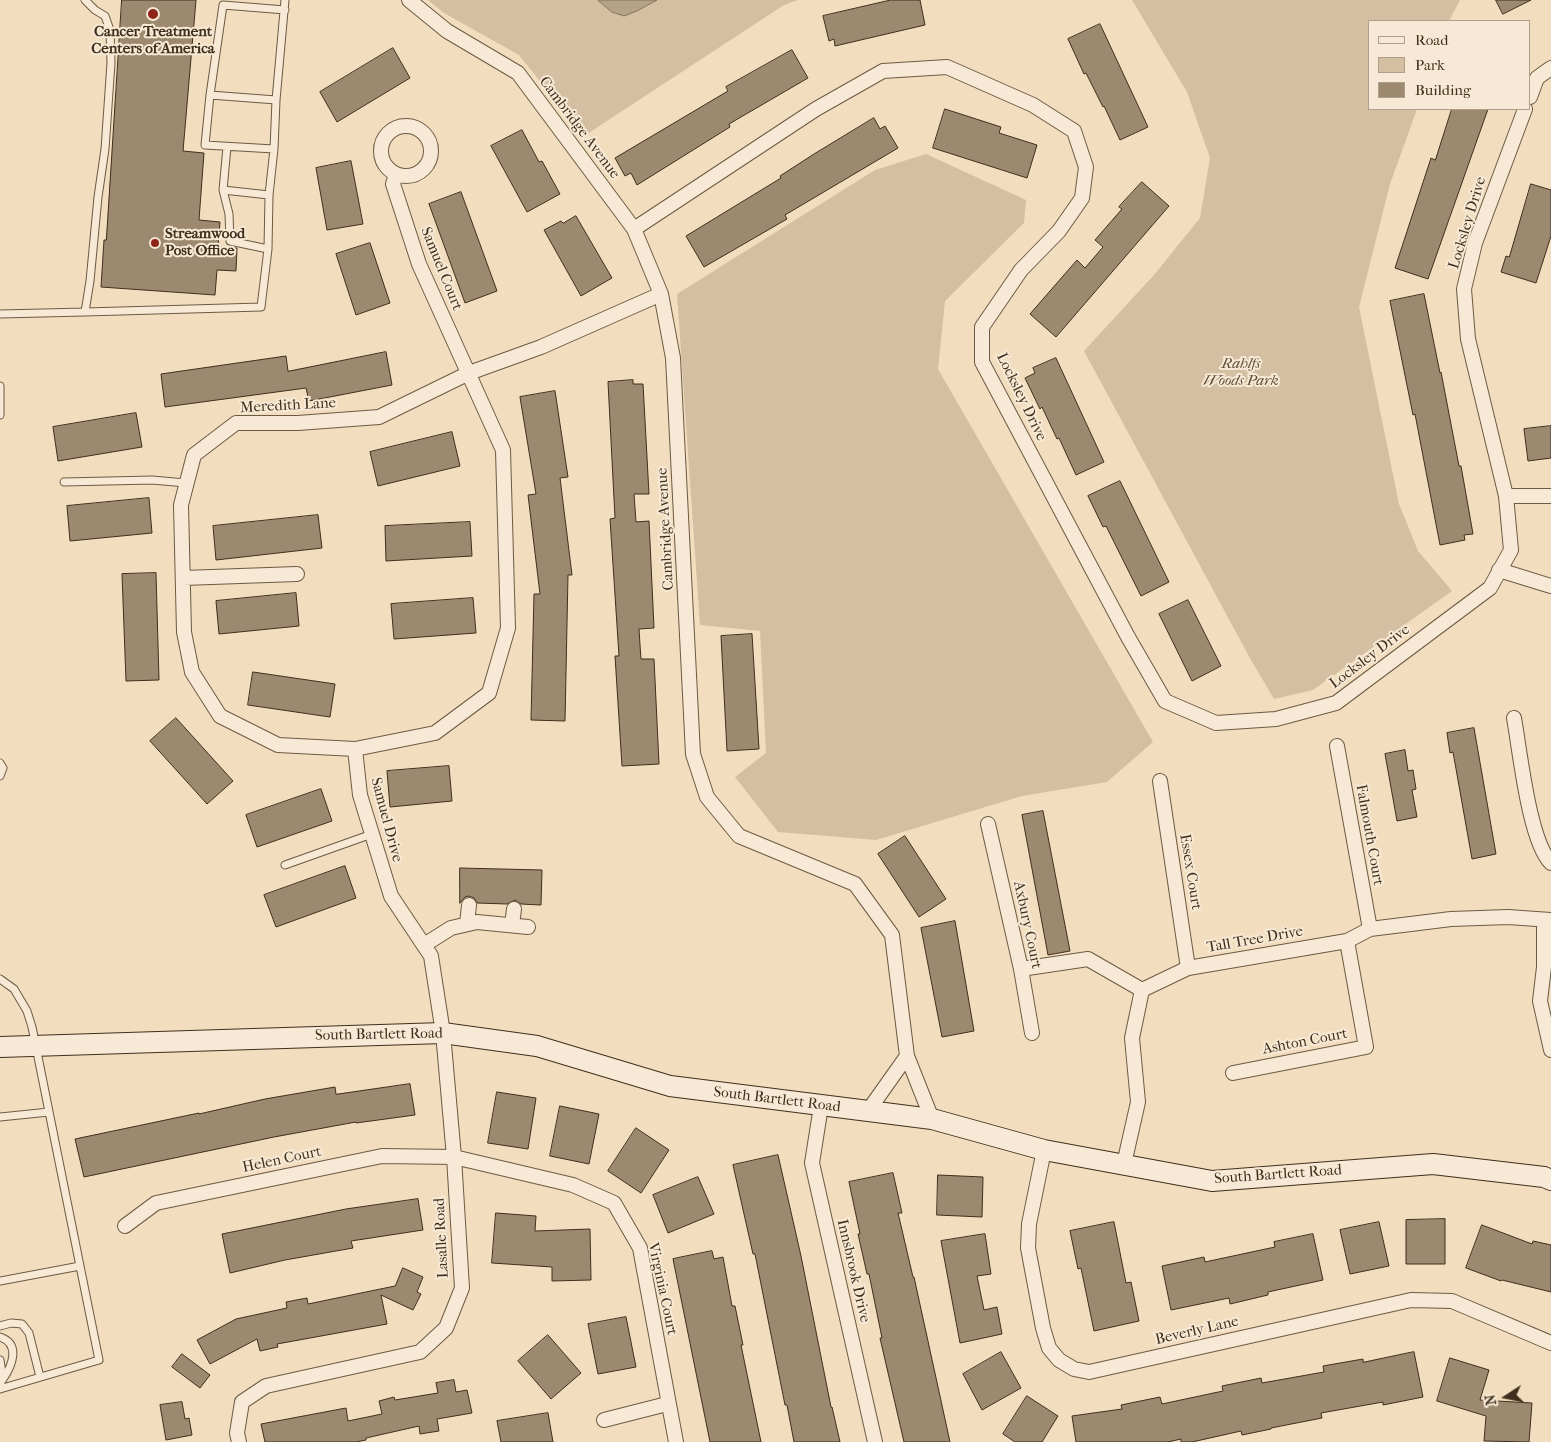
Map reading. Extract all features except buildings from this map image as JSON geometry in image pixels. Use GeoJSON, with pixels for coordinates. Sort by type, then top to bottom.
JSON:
{"type":"FeatureCollection","features":[{"type":"Feature","properties":{"kind":"main road","name":"South Bartlett Road"},"geometry":{"type":"LineString","coordinates":[[0,1047],[443,1033],[537,1046],[670,1086],[932,1119],[1044,1150],[1212,1181],[1432,1164],[1544,1177],[1551,1180]]}},
{"type":"Feature","properties":{"kind":"street","name":"Cambridge Avenue"},"geometry":{"type":"LineString","coordinates":[[409,0],[448,31],[518,73],[634,230],[661,294],[673,358],[693,754],[708,797],[739,836],[855,884],[892,935],[907,1056],[932,1119]]}},
{"type":"Feature","properties":{"kind":"street","name":"Locksley Drive"},"geometry":{"type":"LineString","coordinates":[[634,230],[816,109],[883,71],[946,67],[1033,105],[1074,131],[1086,167],[1082,198],[1059,231],[1021,270],[982,327],[982,362],[1128,636],[1165,701],[1216,723],[1276,719],[1336,703],[1490,588],[1511,550],[1506,496],[1468,339],[1464,289],[1475,243],[1525,110]]}},
{"type":"Feature","properties":{"kind":"street"},"geometry":{"type":"LineString","coordinates":[[1531,94],[1537,78],[1551,68]]}},
{"type":"Feature","properties":{"kind":"street","name":"Samuel Court"},"geometry":{"type":"LineString","coordinates":[[396,174],[393,184],[419,264],[469,373]]}},
{"type":"Feature","properties":{"kind":"street","name":"Meredith Lane"},"geometry":{"type":"LineString","coordinates":[[355,749],[278,746],[220,716],[192,672],[184,632],[181,505],[194,455],[236,423],[298,423],[379,417],[469,373],[541,347],[661,294]]}},
{"type":"Feature","properties":{"kind":"street"},"geometry":{"type":"LineString","coordinates":[[355,749],[435,733],[489,693],[508,628],[503,450],[469,373]]}},
{"type":"Feature","properties":{"kind":"street"},"geometry":{"type":"LineString","coordinates":[[1506,496],[1551,496]]}},
{"type":"Feature","properties":{"kind":"street"},"geometry":{"type":"LineString","coordinates":[[1499,570],[1551,586]]}},
{"type":"Feature","properties":{"kind":"street"},"geometry":{"type":"LineString","coordinates":[[183,578],[297,574]]}},
{"type":"Feature","properties":{"kind":"street"},"geometry":{"type":"LineString","coordinates":[[1514,718],[1533,828],[1545,857],[1551,863]]}},
{"type":"Feature","properties":{"kind":"street","name":"Falmouth Court"},"geometry":{"type":"LineString","coordinates":[[1337,746],[1370,929]]}},
{"type":"Feature","properties":{"kind":"street","name":"Samuel Drive"},"geometry":{"type":"LineString","coordinates":[[355,749],[360,795],[391,896],[431,956],[443,1033]]}},
{"type":"Feature","properties":{"kind":"street","name":"Essex Court"},"geometry":{"type":"LineString","coordinates":[[1160,781],[1188,968]]}},
{"type":"Feature","properties":{"kind":"street","name":"Axbury Court"},"geometry":{"type":"LineString","coordinates":[[988,824],[1021,969],[1032,1033]]}},
{"type":"Feature","properties":{"kind":"street"},"geometry":{"type":"LineString","coordinates":[[467,924],[469,905]]}},
{"type":"Feature","properties":{"kind":"street"},"geometry":{"type":"LineString","coordinates":[[512,925],[514,909]]}},
{"type":"Feature","properties":{"kind":"street"},"geometry":{"type":"LineString","coordinates":[[1549,918],[1540,1001],[1551,1050]]}},
{"type":"Feature","properties":{"kind":"street","name":"Tall Tree Drive"},"geometry":{"type":"LineString","coordinates":[[1142,990],[1188,968],[1347,941],[1370,929],[1451,919],[1549,918]]}},
{"type":"Feature","properties":{"kind":"street"},"geometry":{"type":"LineString","coordinates":[[424,945],[451,928],[477,922],[528,927]]}},
{"type":"Feature","properties":{"kind":"street","name":"Ashton Court"},"geometry":{"type":"LineString","coordinates":[[1233,1073],[1366,1046],[1347,941]]}},
{"type":"Feature","properties":{"kind":"street"},"geometry":{"type":"LineString","coordinates":[[1021,969],[1088,959],[1142,990],[1132,1038],[1138,1102],[1124,1164]]}},
{"type":"Feature","properties":{"kind":"street","name":"Lasalle Road"},"geometry":{"type":"LineString","coordinates":[[239,1442],[238,1433],[242,1402],[266,1386],[420,1352],[446,1328],[462,1288],[454,1156],[443,1033]]}},
{"type":"Feature","properties":{"kind":"street"},"geometry":{"type":"LineString","coordinates":[[868,1111],[907,1056]]}},
{"type":"Feature","properties":{"kind":"street","name":"Innsbrook Drive"},"geometry":{"type":"LineString","coordinates":[[821,1106],[812,1163],[875,1442]]}},
{"type":"Feature","properties":{"kind":"street","name":"Beverly Lane"},"geometry":{"type":"LineString","coordinates":[[1044,1150],[1029,1224],[1028,1248],[1043,1328],[1049,1348],[1059,1360],[1074,1369],[1089,1372],[1412,1300],[1452,1301],[1551,1343]]}},
{"type":"Feature","properties":{"kind":"street","name":"Helen Court"},"geometry":{"type":"LineString","coordinates":[[125,1226],[156,1203],[193,1195],[382,1156],[454,1156]]}},
{"type":"Feature","properties":{"kind":"street","name":"Virginia Court"},"geometry":{"type":"LineString","coordinates":[[454,1156],[573,1185],[614,1203],[640,1248],[667,1404],[676,1442]]}},
{"type":"Feature","properties":{"kind":"street"},"geometry":{"type":"LineString","coordinates":[[604,1420],[667,1404]]}},
{"type":"Feature","properties":{"kind":"lane"},"geometry":{"type":"LineString","coordinates":[[85,0],[95,10],[105,16],[110,30],[111,62],[105,149],[85,312]]}},
{"type":"Feature","properties":{"kind":"lane"},"geometry":{"type":"LineString","coordinates":[[0,314],[261,307],[268,249],[269,195],[285,0]]}},
{"type":"Feature","properties":{"kind":"lane"},"geometry":{"type":"LineString","coordinates":[[274,149],[205,145],[222,5],[285,10]]}},
{"type":"Feature","properties":{"kind":"lane"},"geometry":{"type":"LineString","coordinates":[[210,95],[276,100]]}},
{"type":"Feature","properties":{"kind":"lane"},"geometry":{"type":"LineString","coordinates":[[227,147],[223,190],[229,214],[230,241],[268,249]]}},
{"type":"Feature","properties":{"kind":"lane"},"geometry":{"type":"LineString","coordinates":[[223,190],[269,195]]}},
{"type":"Feature","properties":{"kind":"lane"},"geometry":{"type":"LineString","coordinates":[[0,386],[0,415]]}},
{"type":"Feature","properties":{"kind":"lane"},"geometry":{"type":"LineString","coordinates":[[64,482],[152,480],[186,483]]}},
{"type":"Feature","properties":{"kind":"lane"},"geometry":{"type":"LineString","coordinates":[[0,763],[3,768],[0,776]]}},
{"type":"Feature","properties":{"kind":"lane"},"geometry":{"type":"LineString","coordinates":[[285,865],[372,834]]}},
{"type":"Feature","properties":{"kind":"lane"},"geometry":{"type":"LineString","coordinates":[[0,979],[14,989],[27,1011],[99,1360],[0,1389]]}},
{"type":"Feature","properties":{"kind":"lane"},"geometry":{"type":"LineString","coordinates":[[0,1117],[49,1112]]}},
{"type":"Feature","properties":{"kind":"lane"},"geometry":{"type":"LineString","coordinates":[[0,1281],[80,1266]]}},
{"type":"Feature","properties":{"kind":"lane"},"geometry":{"type":"LineString","coordinates":[[0,1326],[11,1323],[22,1324],[29,1333],[40,1377]]}},
{"type":"Feature","properties":{"kind":"lane"},"geometry":{"type":"LineString","coordinates":[[0,1337],[10,1344],[14,1355],[11,1368],[2,1381]]}},
{"type":"Feature","properties":{"kind":"lane"},"geometry":{"type":"LineString","coordinates":[[0,1360],[2,1381]]}},
{"type":"Feature","properties":{"kind":"green space"},"geometry":{"type":"Polygon","coordinates":[[[428,0],[798,0],[784,5],[584,136],[519,55],[444,13],[428,0]]]}},
{"type":"Feature","properties":{"kind":"green space","name":"Rahlfs Woods Park"},"geometry":{"type":"Polygon","coordinates":[[[1132,0],[1460,0],[1450,20],[1368,20],[1368,110],[1417,110],[1390,184],[1359,307],[1399,504],[1418,551],[1452,591],[1313,690],[1274,699],[1084,351],[1154,275],[1200,218],[1210,158],[1187,92],[1132,0]]]}},
{"type":"Feature","properties":{"kind":"green space"},"geometry":{"type":"Polygon","coordinates":[[[926,154],[1026,200],[1024,223],[945,301],[938,369],[1153,742],[1107,782],[1022,796],[876,840],[778,832],[735,777],[766,753],[760,631],[700,625],[677,294],[875,170],[926,154]]]}},
{"type":"Feature","properties":{"kind":"shaded area"},"geometry":{"type":"Polygon","coordinates":[[[598,0],[657,0],[624,16],[612,12],[598,0]]]}},
{"type":"Feature","properties":{"kind":"place","name":"Cancer Treatment Centers of America"},"geometry":{"type":"Point","coordinates":[153,14]}},
{"type":"Feature","properties":{"kind":"place","name":"Streamwood Post Office"},"geometry":{"type":"Point","coordinates":[155,243]}}]}
